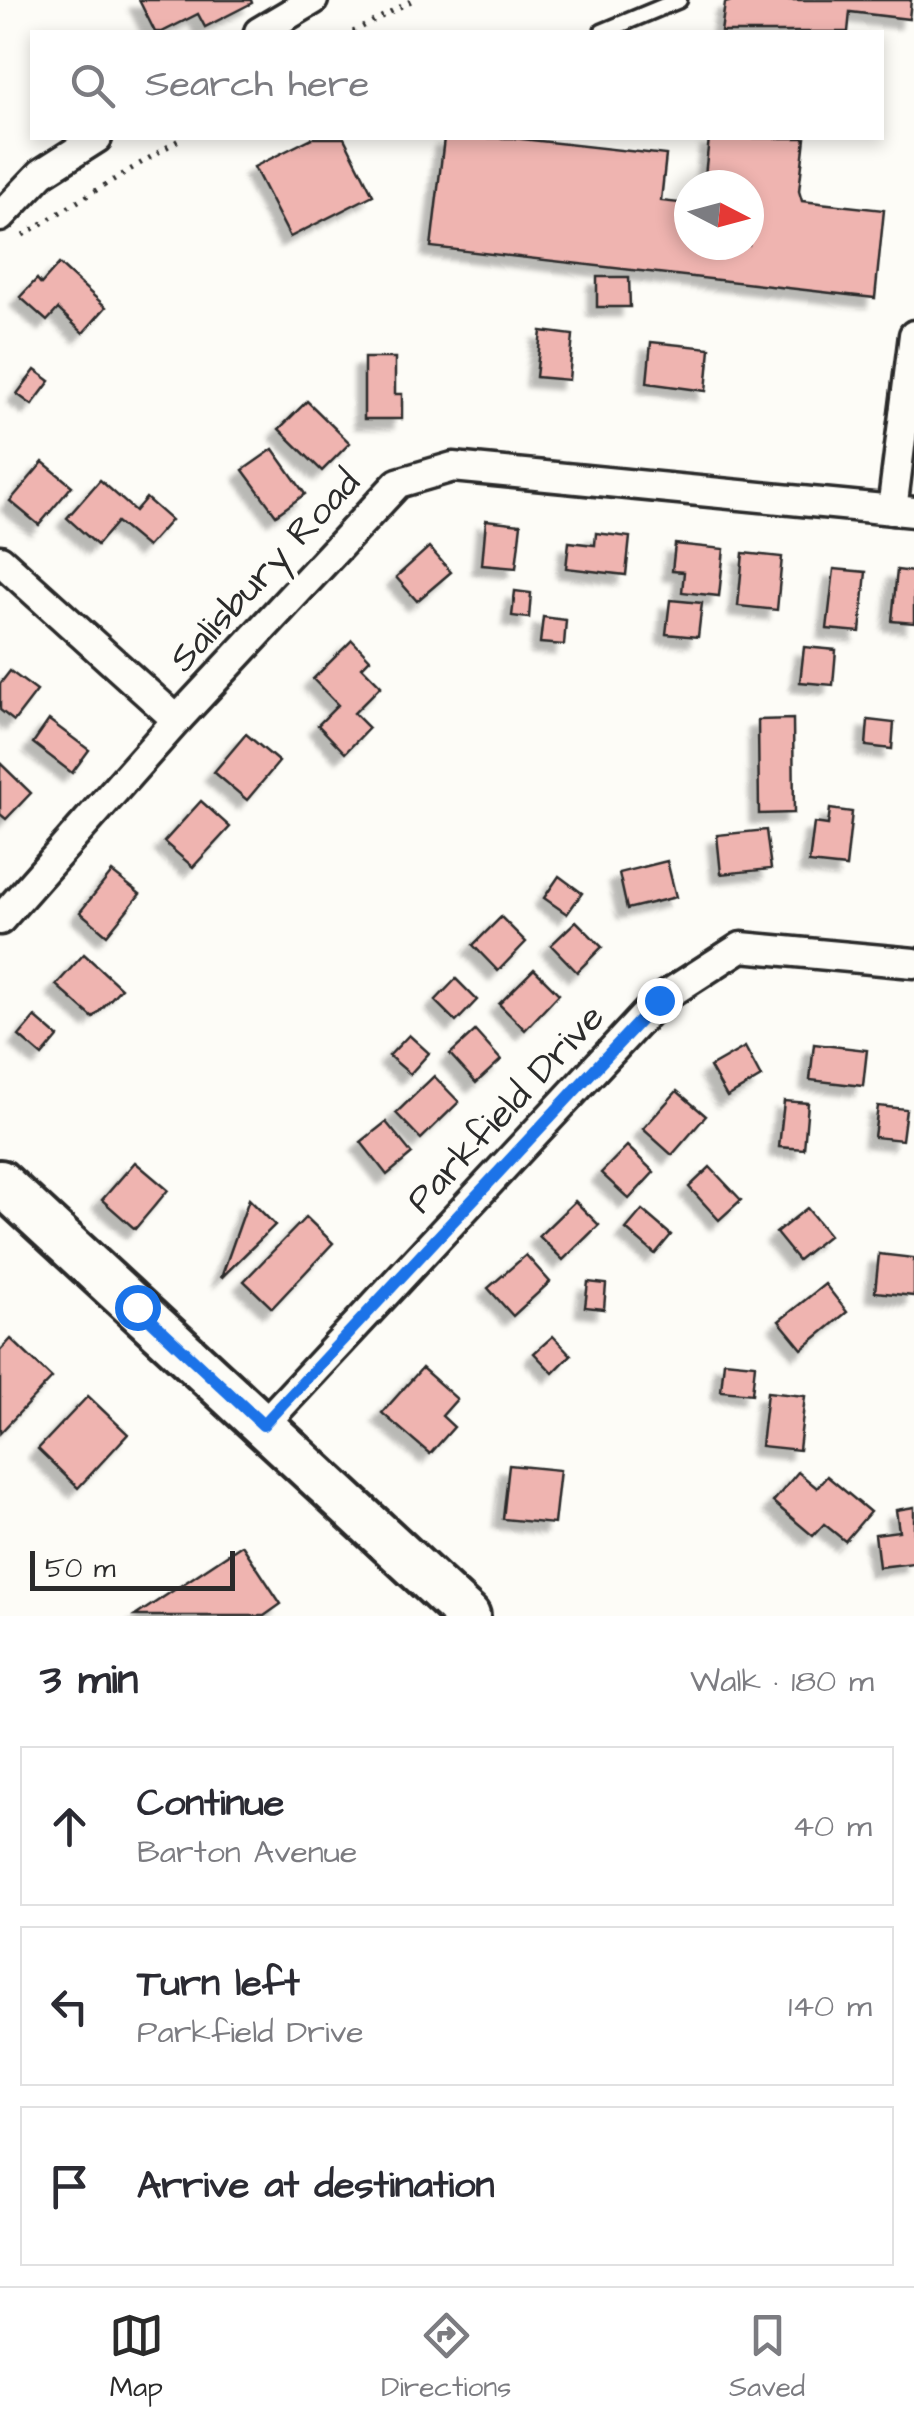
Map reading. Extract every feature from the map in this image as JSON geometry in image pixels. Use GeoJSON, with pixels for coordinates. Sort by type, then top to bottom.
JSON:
{"type":"FeatureCollection","features":[{"type":"Feature","properties":{"kind":"main road"},"geometry":{"type":"LineString","coordinates":[[0,1182],[460,1613]]}},
{"type":"Feature","properties":{"kind":"street"},"geometry":{"type":"LineString","coordinates":[[262,30],[313,0]]}},
{"type":"Feature","properties":{"kind":"street"},"geometry":{"type":"LineString","coordinates":[[5,230],[42,174],[94,140]]}},
{"type":"Feature","properties":{"kind":"street"},"geometry":{"type":"LineString","coordinates":[[903,512],[914,336]]}},
{"type":"Feature","properties":{"kind":"street","name":"Salisbury Road"},"geometry":{"type":"LineString","coordinates":[[0,920],[398,482],[453,467],[903,512]]}},
{"type":"Feature","properties":{"kind":"street"},"geometry":{"type":"LineString","coordinates":[[0,560],[178,720]]}},
{"type":"Feature","properties":{"kind":"street","name":"Parkfield Drive"},"geometry":{"type":"LineString","coordinates":[[263,1425],[659,1000],[741,947],[914,963]]}},
{"type":"Feature","properties":{"kind":"lane"},"geometry":{"type":"LineString","coordinates":[[607,30],[679,0]]}},
{"type":"Feature","properties":{"kind":"path"},"geometry":{"type":"LineString","coordinates":[[357,30],[413,0]]}},
{"type":"Feature","properties":{"kind":"path"},"geometry":{"type":"LineString","coordinates":[[5,230],[178,140]]}},
{"type":"Feature","properties":{"kind":"building"},"geometry":{"type":"Polygon","coordinates":[[[139,0],[252,3],[205,27],[198,14],[166,30],[154,30],[139,0]]]}},
{"type":"Feature","properties":{"kind":"building"},"geometry":{"type":"Polygon","coordinates":[[[911,0],[909,19],[850,12],[848,30],[721,30],[725,3],[911,0]]]}},
{"type":"Feature","properties":{"kind":"building"},"geometry":{"type":"Polygon","coordinates":[[[308,140],[345,140],[373,195],[290,237],[254,167],[308,140]]]}},
{"type":"Feature","properties":{"kind":"building"},"geometry":{"type":"Polygon","coordinates":[[[444,140],[531,140],[666,155],[661,201],[674,202],[674,260],[764,260],[764,170],[706,170],[709,140],[805,140],[799,191],[802,201],[884,210],[875,298],[431,247],[444,140]]]}},
{"type":"Feature","properties":{"kind":"building"},"geometry":{"type":"Polygon","coordinates":[[[59,264],[106,307],[83,333],[58,309],[47,321],[20,297],[37,279],[41,284],[59,264]]]}},
{"type":"Feature","properties":{"kind":"building"},"geometry":{"type":"Polygon","coordinates":[[[597,277],[629,277],[630,307],[597,307],[597,277]]]}},
{"type":"Feature","properties":{"kind":"building"},"geometry":{"type":"Polygon","coordinates":[[[541,331],[573,335],[569,380],[536,377],[541,331]]]}},
{"type":"Feature","properties":{"kind":"building"},"geometry":{"type":"Polygon","coordinates":[[[651,342],[710,348],[706,391],[647,383],[651,342]]]}},
{"type":"Feature","properties":{"kind":"building"},"geometry":{"type":"Polygon","coordinates":[[[364,358],[395,358],[395,394],[402,394],[402,419],[364,419],[364,358]]]}},
{"type":"Feature","properties":{"kind":"building"},"geometry":{"type":"Polygon","coordinates":[[[35,370],[50,381],[32,405],[17,394],[35,370]]]}},
{"type":"Feature","properties":{"kind":"building"},"geometry":{"type":"Polygon","coordinates":[[[307,401],[350,443],[322,471],[279,429],[307,401]]]}},
{"type":"Feature","properties":{"kind":"building"},"geometry":{"type":"Polygon","coordinates":[[[273,449],[305,494],[276,515],[243,470],[273,449]]]}},
{"type":"Feature","properties":{"kind":"building"},"geometry":{"type":"Polygon","coordinates":[[[43,462],[72,486],[39,525],[10,501],[43,462]]]}},
{"type":"Feature","properties":{"kind":"building"},"geometry":{"type":"Polygon","coordinates":[[[100,480],[135,511],[146,498],[171,520],[147,547],[117,522],[97,545],[67,518],[100,480]]]}},
{"type":"Feature","properties":{"kind":"building"},"geometry":{"type":"Polygon","coordinates":[[[486,520],[521,524],[516,568],[482,565],[486,520]]]}},
{"type":"Feature","properties":{"kind":"building"},"geometry":{"type":"Polygon","coordinates":[[[596,533],[630,537],[626,575],[566,568],[569,542],[595,545],[596,533]]]}},
{"type":"Feature","properties":{"kind":"building"},"geometry":{"type":"Polygon","coordinates":[[[675,544],[724,549],[719,596],[682,592],[684,572],[672,571],[675,544]]]}},
{"type":"Feature","properties":{"kind":"building"},"geometry":{"type":"Polygon","coordinates":[[[429,547],[451,572],[417,601],[396,577],[429,547]]]}},
{"type":"Feature","properties":{"kind":"building"},"geometry":{"type":"Polygon","coordinates":[[[743,553],[782,557],[777,610],[738,606],[743,553]]]}},
{"type":"Feature","properties":{"kind":"building"},"geometry":{"type":"Polygon","coordinates":[[[834,569],[866,572],[860,632],[827,629],[834,569]]]}},
{"type":"Feature","properties":{"kind":"building"},"geometry":{"type":"Polygon","coordinates":[[[897,570],[914,572],[914,623],[892,621],[897,570]]]}},
{"type":"Feature","properties":{"kind":"building"},"geometry":{"type":"Polygon","coordinates":[[[515,591],[531,593],[529,618],[512,616],[515,591]]]}},
{"type":"Feature","properties":{"kind":"building"},"geometry":{"type":"Polygon","coordinates":[[[670,600],[702,603],[698,637],[666,634],[670,600]]]}},
{"type":"Feature","properties":{"kind":"building"},"geometry":{"type":"Polygon","coordinates":[[[543,617],[566,620],[564,645],[540,643],[543,617]]]}},
{"type":"Feature","properties":{"kind":"building"},"geometry":{"type":"Polygon","coordinates":[[[352,640],[370,659],[362,667],[381,686],[354,713],[369,728],[345,753],[318,725],[338,705],[313,679],[352,640]]]}},
{"type":"Feature","properties":{"kind":"building"},"geometry":{"type":"Polygon","coordinates":[[[804,647],[836,650],[833,685],[800,682],[804,647]]]}},
{"type":"Feature","properties":{"kind":"building"},"geometry":{"type":"Polygon","coordinates":[[[10,671],[37,691],[14,721],[0,710],[0,684],[10,671]]]}},
{"type":"Feature","properties":{"kind":"building"},"geometry":{"type":"Polygon","coordinates":[[[793,719],[794,813],[759,814],[758,720],[793,719]]]}},
{"type":"Feature","properties":{"kind":"building"},"geometry":{"type":"Polygon","coordinates":[[[49,720],[89,750],[72,773],[33,743],[49,720]]]}},
{"type":"Feature","properties":{"kind":"building"},"geometry":{"type":"Polygon","coordinates":[[[868,720],[894,723],[892,749],[866,746],[868,720]]]}},
{"type":"Feature","properties":{"kind":"building"},"geometry":{"type":"Polygon","coordinates":[[[246,734],[279,762],[247,800],[214,772],[246,734]]]}},
{"type":"Feature","properties":{"kind":"building"},"geometry":{"type":"Polygon","coordinates":[[[0,763],[31,793],[6,819],[0,814],[0,763]]]}},
{"type":"Feature","properties":{"kind":"building"},"geometry":{"type":"Polygon","coordinates":[[[201,801],[230,827],[193,867],[164,842],[201,801]]]}},
{"type":"Feature","properties":{"kind":"building"},"geometry":{"type":"Polygon","coordinates":[[[830,809],[852,812],[846,867],[809,863],[814,823],[828,825],[830,809]]]}},
{"type":"Feature","properties":{"kind":"building"},"geometry":{"type":"Polygon","coordinates":[[[766,830],[771,869],[721,874],[717,835],[766,830]]]}},
{"type":"Feature","properties":{"kind":"building"},"geometry":{"type":"Polygon","coordinates":[[[667,861],[676,897],[627,909],[619,873],[667,861]]]}},
{"type":"Feature","properties":{"kind":"building"},"geometry":{"type":"Polygon","coordinates":[[[112,872],[140,894],[107,935],[80,912],[112,872]]]}},
{"type":"Feature","properties":{"kind":"building"},"geometry":{"type":"Polygon","coordinates":[[[559,876],[582,893],[567,914],[544,898],[559,876]]]}},
{"type":"Feature","properties":{"kind":"building"},"geometry":{"type":"Polygon","coordinates":[[[501,917],[526,942],[498,971],[473,945],[501,917]]]}},
{"type":"Feature","properties":{"kind":"building"},"geometry":{"type":"Polygon","coordinates":[[[576,921],[602,947],[577,972],[551,945],[576,921]]]}},
{"type":"Feature","properties":{"kind":"building"},"geometry":{"type":"Polygon","coordinates":[[[84,954],[121,988],[93,1018],[56,985],[84,954]]]}},
{"type":"Feature","properties":{"kind":"building"},"geometry":{"type":"Polygon","coordinates":[[[534,969],[559,994],[525,1030],[499,1004],[534,969]]]}},
{"type":"Feature","properties":{"kind":"building"},"geometry":{"type":"Polygon","coordinates":[[[456,979],[477,1000],[456,1022],[435,1001],[456,979]]]}},
{"type":"Feature","properties":{"kind":"building"},"geometry":{"type":"Polygon","coordinates":[[[35,1017],[58,1037],[42,1056],[19,1036],[35,1017]]]}},
{"type":"Feature","properties":{"kind":"building"},"geometry":{"type":"Polygon","coordinates":[[[475,1031],[501,1060],[476,1083],[450,1054],[475,1031]]]}},
{"type":"Feature","properties":{"kind":"building"},"geometry":{"type":"Polygon","coordinates":[[[409,1035],[429,1053],[410,1074],[389,1056],[409,1035]]]}},
{"type":"Feature","properties":{"kind":"building"},"geometry":{"type":"Polygon","coordinates":[[[814,1044],[867,1050],[863,1086],[810,1080],[814,1044]]]}},
{"type":"Feature","properties":{"kind":"building"},"geometry":{"type":"Polygon","coordinates":[[[745,1047],[761,1077],[727,1097],[710,1067],[745,1047]]]}},
{"type":"Feature","properties":{"kind":"building"},"geometry":{"type":"Polygon","coordinates":[[[434,1076],[459,1102],[421,1139],[396,1113],[434,1076]]]}},
{"type":"Feature","properties":{"kind":"building"},"geometry":{"type":"Polygon","coordinates":[[[677,1091],[706,1116],[672,1155],[643,1129],[677,1091]]]}},
{"type":"Feature","properties":{"kind":"building"},"geometry":{"type":"Polygon","coordinates":[[[784,1101],[808,1103],[804,1149],[779,1147],[784,1101]]]}},
{"type":"Feature","properties":{"kind":"building"},"geometry":{"type":"Polygon","coordinates":[[[878,1106],[906,1109],[902,1140],[874,1137],[878,1106]]]}},
{"type":"Feature","properties":{"kind":"building"},"geometry":{"type":"Polygon","coordinates":[[[386,1122],[412,1154],[387,1175],[361,1142],[386,1122]]]}},
{"type":"Feature","properties":{"kind":"building"},"geometry":{"type":"Polygon","coordinates":[[[627,1146],[654,1172],[629,1199],[601,1173],[627,1146]]]}},
{"type":"Feature","properties":{"kind":"building"},"geometry":{"type":"Polygon","coordinates":[[[135,1162],[168,1190],[135,1229],[102,1200],[135,1162]]]}},
{"type":"Feature","properties":{"kind":"building"},"geometry":{"type":"Polygon","coordinates":[[[710,1167],[741,1200],[719,1220],[689,1187],[710,1167]]]}},
{"type":"Feature","properties":{"kind":"building"},"geometry":{"type":"Polygon","coordinates":[[[249,1199],[275,1225],[221,1278],[249,1199]]]}},
{"type":"Feature","properties":{"kind":"building"},"geometry":{"type":"Polygon","coordinates":[[[575,1201],[599,1225],[563,1260],[539,1236],[575,1201]]]}},
{"type":"Feature","properties":{"kind":"building"},"geometry":{"type":"Polygon","coordinates":[[[807,1208],[829,1235],[798,1260],[776,1233],[807,1208]]]}},
{"type":"Feature","properties":{"kind":"building"},"geometry":{"type":"Polygon","coordinates":[[[642,1210],[671,1235],[655,1254],[626,1229],[642,1210]]]}},
{"type":"Feature","properties":{"kind":"building"},"geometry":{"type":"Polygon","coordinates":[[[306,1217],[333,1243],[272,1308],[244,1281],[306,1217]]]}},
{"type":"Feature","properties":{"kind":"building"},"geometry":{"type":"Polygon","coordinates":[[[879,1254],[914,1258],[914,1296],[875,1292],[879,1254]]]}},
{"type":"Feature","properties":{"kind":"building"},"geometry":{"type":"Polygon","coordinates":[[[526,1255],[550,1282],[513,1316],[488,1288],[526,1255]]]}},
{"type":"Feature","properties":{"kind":"building"},"geometry":{"type":"Polygon","coordinates":[[[588,1282],[606,1284],[604,1309],[585,1307],[588,1282]]]}},
{"type":"Feature","properties":{"kind":"building"},"geometry":{"type":"Polygon","coordinates":[[[825,1284],[847,1312],[802,1349],[779,1321],[825,1284]]]}},
{"type":"Feature","properties":{"kind":"building"},"geometry":{"type":"Polygon","coordinates":[[[553,1336],[571,1355],[553,1373],[534,1353],[553,1336]]]}},
{"type":"Feature","properties":{"kind":"building"},"geometry":{"type":"Polygon","coordinates":[[[11,1339],[52,1378],[0,1433],[0,1351],[11,1339]]]}},
{"type":"Feature","properties":{"kind":"building"},"geometry":{"type":"Polygon","coordinates":[[[724,1361],[755,1364],[752,1394],[721,1391],[724,1361]]]}},
{"type":"Feature","properties":{"kind":"building"},"geometry":{"type":"Polygon","coordinates":[[[422,1368],[457,1399],[442,1416],[454,1427],[430,1454],[382,1413],[422,1368]]]}},
{"type":"Feature","properties":{"kind":"building"},"geometry":{"type":"Polygon","coordinates":[[[767,1392],[805,1396],[799,1450],[761,1446],[767,1392]]]}},
{"type":"Feature","properties":{"kind":"building"},"geometry":{"type":"Polygon","coordinates":[[[88,1396],[128,1434],[78,1488],[38,1449],[88,1396]]]}},
{"type":"Feature","properties":{"kind":"building"},"geometry":{"type":"Polygon","coordinates":[[[509,1465],[560,1470],[554,1524],[503,1519],[509,1465]]]}},
{"type":"Feature","properties":{"kind":"building"},"geometry":{"type":"Polygon","coordinates":[[[798,1472],[817,1488],[827,1476],[870,1512],[845,1541],[824,1524],[813,1536],[773,1502],[798,1472]]]}},
{"type":"Feature","properties":{"kind":"building"},"geometry":{"type":"Polygon","coordinates":[[[914,1507],[914,1563],[879,1567],[875,1534],[899,1531],[896,1510],[914,1507]]]}},
{"type":"Feature","properties":{"kind":"building"},"geometry":{"type":"Polygon","coordinates":[[[242,1545],[281,1604],[264,1616],[135,1616],[242,1545]]]}},
{"type":"Feature","properties":{"kind":"route"},"geometry":{"type":"LineString","coordinates":[[137,1307],[263,1425],[659,1000]]}}]}
